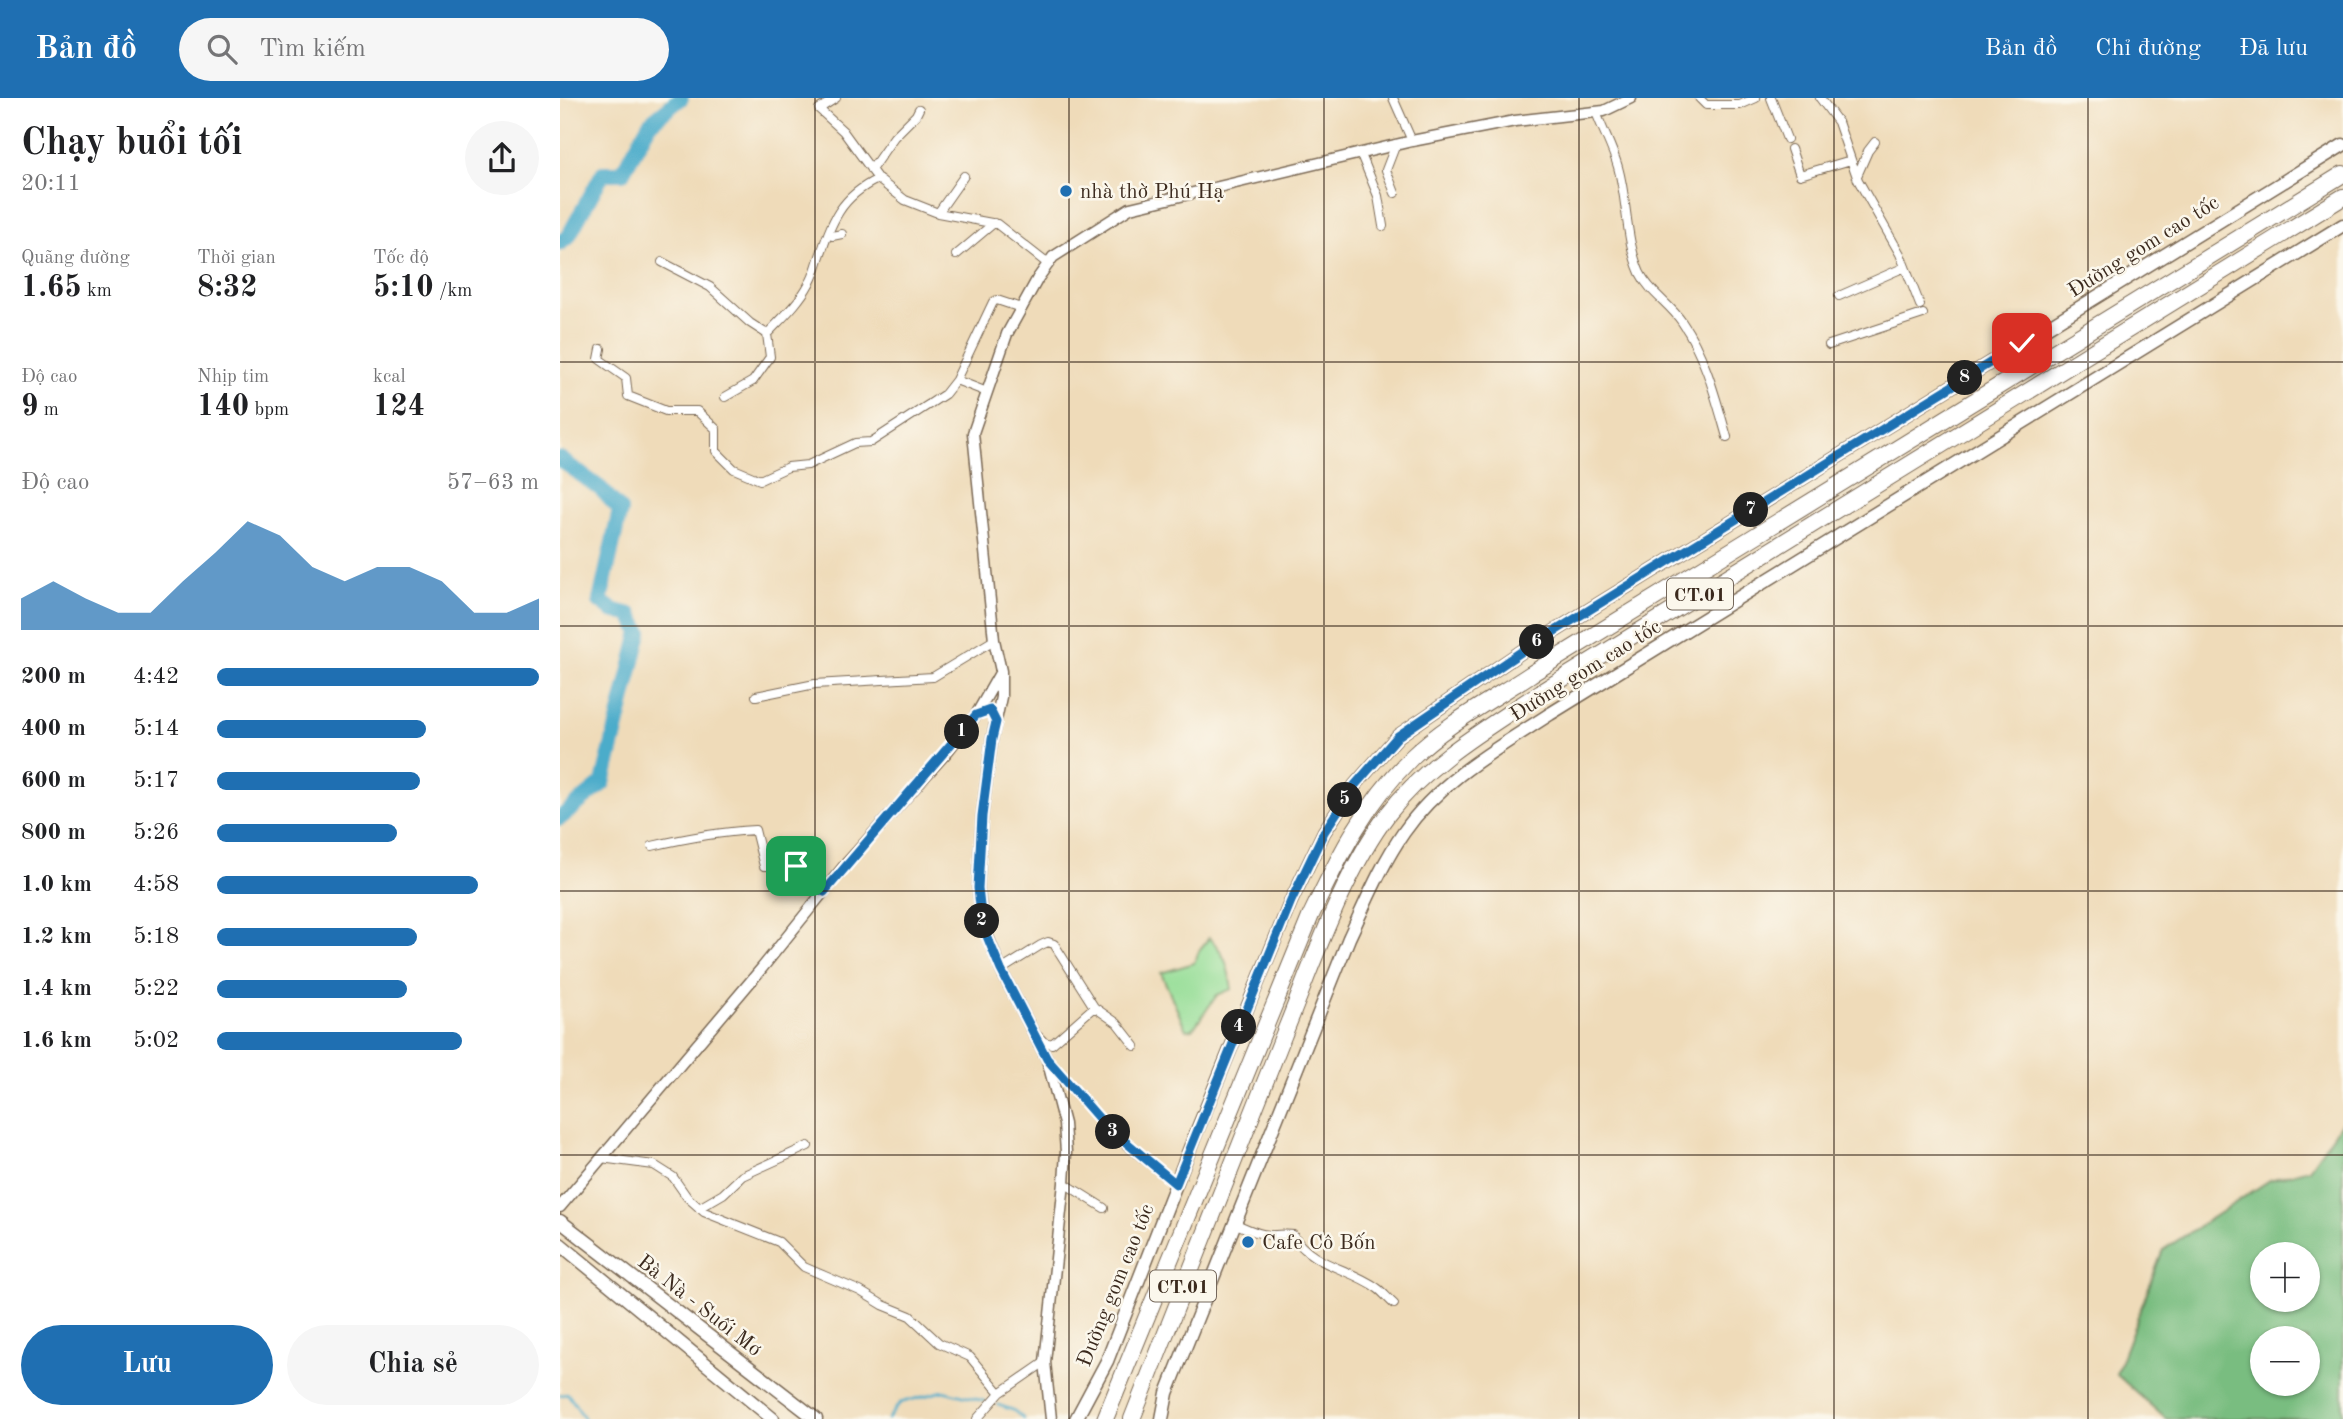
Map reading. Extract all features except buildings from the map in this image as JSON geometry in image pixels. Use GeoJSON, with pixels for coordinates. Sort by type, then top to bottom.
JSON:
{"type":"FeatureCollection","features":[{"type":"Feature","properties":{"kind":"highway","name":"CT.01"},"geometry":{"type":"LineString","coordinates":[[1105,1419],[1311,915],[1344,846],[1373,801],[1413,756],[1531,674],[2343,174]]}},
{"type":"Feature","properties":{"kind":"highway","name":"CT.01"},"geometry":{"type":"LineString","coordinates":[[1132,1419],[1329,923],[1361,855],[1389,813],[1428,770],[1541,692],[2343,197]]}},
{"type":"Feature","properties":{"kind":"highway"},"geometry":{"type":"LineString","coordinates":[[1141,1419],[1236,1153]]}},
{"type":"Feature","properties":{"kind":"highway"},"geometry":{"type":"LineString","coordinates":[[1097,1419],[1193,1208]]}},
{"type":"Feature","properties":{"kind":"main road","name":"Đường gom cao tốc"},"geometry":{"type":"LineString","coordinates":[[1076,1419],[1107,1361],[1286,914],[1324,832],[1355,785],[1398,736],[1521,652],[2343,145]]}},
{"type":"Feature","properties":{"kind":"main road","name":"Đường gom cao tốc"},"geometry":{"type":"LineString","coordinates":[[1162,1419],[1167,1393],[1349,938],[1382,867],[1405,830],[1442,789],[1479,760],[1550,714],[2343,225]]}},
{"type":"Feature","properties":{"kind":"main road","name":"Bà Nà - Suối Mơ"},"geometry":{"type":"LineString","coordinates":[[560,1221],[816,1419]]}},
{"type":"Feature","properties":{"kind":"main road","name":"Bà Nà - Suối Mơ"},"geometry":{"type":"LineString","coordinates":[[560,1244],[773,1419]]}},
{"type":"Feature","properties":{"kind":"street"},"geometry":{"type":"LineString","coordinates":[[836,98],[819,109],[844,131],[878,179],[905,200],[938,213],[994,223],[1016,237],[1048,264]]}},
{"type":"Feature","properties":{"kind":"street"},"geometry":{"type":"LineString","coordinates":[[1393,98],[1412,141]]}},
{"type":"Feature","properties":{"kind":"street"},"geometry":{"type":"LineString","coordinates":[[1176,1184],[1103,1123],[1047,1059],[1001,970],[982,924],[978,888],[982,816],[992,739],[1001,697],[1001,671],[994,639],[973,433],[1007,334],[1054,257],[1130,208],[1396,144],[1515,121],[1596,112],[1631,98]]}},
{"type":"Feature","properties":{"kind":"street"},"geometry":{"type":"LineString","coordinates":[[1699,98],[1706,105],[1740,105],[1756,98]]}},
{"type":"Feature","properties":{"kind":"street"},"geometry":{"type":"LineString","coordinates":[[1771,98],[1787,139]]}},
{"type":"Feature","properties":{"kind":"street"},"geometry":{"type":"LineString","coordinates":[[1820,98],[1838,122],[1857,176],[1887,230],[1920,304]]}},
{"type":"Feature","properties":{"kind":"street"},"geometry":{"type":"LineString","coordinates":[[871,170],[919,108]]}},
{"type":"Feature","properties":{"kind":"street"},"geometry":{"type":"LineString","coordinates":[[1596,112],[1618,167],[1629,235],[1640,272],[1649,286],[1677,314],[1688,331],[1716,396],[1727,438]]}},
{"type":"Feature","properties":{"kind":"street"},"geometry":{"type":"LineString","coordinates":[[1857,176],[1868,150],[1875,142]]}},
{"type":"Feature","properties":{"kind":"street"},"geometry":{"type":"LineString","coordinates":[[1395,193],[1386,170],[1396,144]]}},
{"type":"Feature","properties":{"kind":"street"},"geometry":{"type":"LineString","coordinates":[[1791,149],[1800,175],[1851,160]]}},
{"type":"Feature","properties":{"kind":"street"},"geometry":{"type":"LineString","coordinates":[[1360,152],[1378,196],[1383,226]]}},
{"type":"Feature","properties":{"kind":"street"},"geometry":{"type":"LineString","coordinates":[[938,213],[964,176]]}},
{"type":"Feature","properties":{"kind":"street"},"geometry":{"type":"LineString","coordinates":[[767,334],[794,306],[810,284],[834,218],[850,195],[878,179]]}},
{"type":"Feature","properties":{"kind":"street"},"geometry":{"type":"LineString","coordinates":[[956,255],[994,223]]}},
{"type":"Feature","properties":{"kind":"street"},"geometry":{"type":"LineString","coordinates":[[828,234],[842,234]]}},
{"type":"Feature","properties":{"kind":"street"},"geometry":{"type":"LineString","coordinates":[[662,262],[710,287],[750,323],[767,334],[770,356],[753,381],[725,397]]}},
{"type":"Feature","properties":{"kind":"street"},"geometry":{"type":"LineString","coordinates":[[1839,296],[1905,267]]}},
{"type":"Feature","properties":{"kind":"street"},"geometry":{"type":"LineString","coordinates":[[601,349],[599,359],[626,378],[628,396],[666,411],[697,411],[716,429],[716,451],[734,469],[760,480],[788,467],[807,466],[855,443],[872,442],[945,394],[957,380],[993,302],[997,300],[1021,308]]}},
{"type":"Feature","properties":{"kind":"street"},"geometry":{"type":"LineString","coordinates":[[1829,345],[1923,314]]}},
{"type":"Feature","properties":{"kind":"street"},"geometry":{"type":"LineString","coordinates":[[957,380],[987,392]]}},
{"type":"Feature","properties":{"kind":"street"},"geometry":{"type":"LineString","coordinates":[[756,696],[815,684],[933,677],[994,639]]}},
{"type":"Feature","properties":{"kind":"street"},"geometry":{"type":"LineString","coordinates":[[560,1207],[976,715],[1001,671]]}},
{"type":"Feature","properties":{"kind":"street"},"geometry":{"type":"LineString","coordinates":[[976,715],[990,710],[996,722]]}},
{"type":"Feature","properties":{"kind":"street"},"geometry":{"type":"LineString","coordinates":[[652,846],[701,835],[755,830],[764,866],[796,866],[806,881],[824,892]]}},
{"type":"Feature","properties":{"kind":"street"},"geometry":{"type":"LineString","coordinates":[[1001,970],[1048,942],[1054,944],[1094,1007],[1117,1023],[1135,1046]]}},
{"type":"Feature","properties":{"kind":"street"},"geometry":{"type":"LineString","coordinates":[[1031,1029],[1044,1042],[1052,1044],[1094,1007]]}},
{"type":"Feature","properties":{"kind":"street"},"geometry":{"type":"LineString","coordinates":[[1047,1059],[1064,1124],[1066,1152],[1045,1362],[1051,1419]]}},
{"type":"Feature","properties":{"kind":"street"},"geometry":{"type":"LineString","coordinates":[[699,1208],[723,1194],[743,1176],[808,1146]]}},
{"type":"Feature","properties":{"kind":"street"},"geometry":{"type":"LineString","coordinates":[[601,1158],[654,1166],[674,1177],[687,1197],[699,1208],[779,1242],[804,1267],[910,1316],[939,1343],[970,1357],[1000,1393]]}},
{"type":"Feature","properties":{"kind":"street"},"geometry":{"type":"LineString","coordinates":[[1065,1183],[1104,1208]]}},
{"type":"Feature","properties":{"kind":"street"},"geometry":{"type":"LineString","coordinates":[[1234,1223],[1251,1231],[1273,1236],[1280,1233],[1293,1235],[1300,1247],[1377,1288],[1394,1304]]}},
{"type":"Feature","properties":{"kind":"street"},"geometry":{"type":"LineString","coordinates":[[977,1419],[1000,1393],[1045,1362]]}},
{"type":"Feature","properties":{"kind":"green space"},"geometry":{"type":"Polygon","coordinates":[[[1209,938],[1223,955],[1232,989],[1217,995],[1193,1029],[1186,1030],[1161,973],[1194,963],[1209,938]]]}},
{"type":"Feature","properties":{"kind":"green space"},"geometry":{"type":"Polygon","coordinates":[[[2343,1121],[2343,1419],[2166,1419],[2116,1374],[2163,1250],[2270,1180],[2309,1169],[2343,1121]]]}},
{"type":"Feature","properties":{"kind":"waterway"},"geometry":{"type":"LineString","coordinates":[[560,243],[568,237],[603,173],[622,173],[650,123],[681,98]]}},
{"type":"Feature","properties":{"kind":"waterway"},"geometry":{"type":"LineString","coordinates":[[560,459],[601,489],[620,510],[600,601],[612,610],[631,615],[640,632],[603,783],[560,818]]}},
{"type":"Feature","properties":{"kind":"waterway"},"geometry":{"type":"LineString","coordinates":[[888,1419],[900,1403],[943,1391],[984,1401]]}},
{"type":"Feature","properties":{"kind":"waterway"},"geometry":{"type":"LineString","coordinates":[[560,1395],[568,1394],[585,1419]]}},
{"type":"Feature","properties":{"kind":"waterway"},"geometry":{"type":"LineString","coordinates":[[998,1405],[1013,1410],[1024,1419]]}},
{"type":"Feature","properties":{"kind":"place","name":"nhà thờ Phú Hạ"},"geometry":{"type":"Point","coordinates":[1066,191]}},
{"type":"Feature","properties":{"kind":"place","name":"Cafe Cô Bốn"},"geometry":{"type":"Point","coordinates":[1248,1242]}},
{"type":"Feature","properties":{"kind":"route"},"geometry":{"type":"LineString","coordinates":[[796,866],[806,881],[824,892],[976,715],[990,710],[995,715],[996,722],[982,816],[978,888],[982,924],[1001,970],[1047,1059],[1103,1123],[1176,1184],[1291,901],[1324,832],[1355,785],[1398,736],[1521,652],[2022,343]]}}]}
